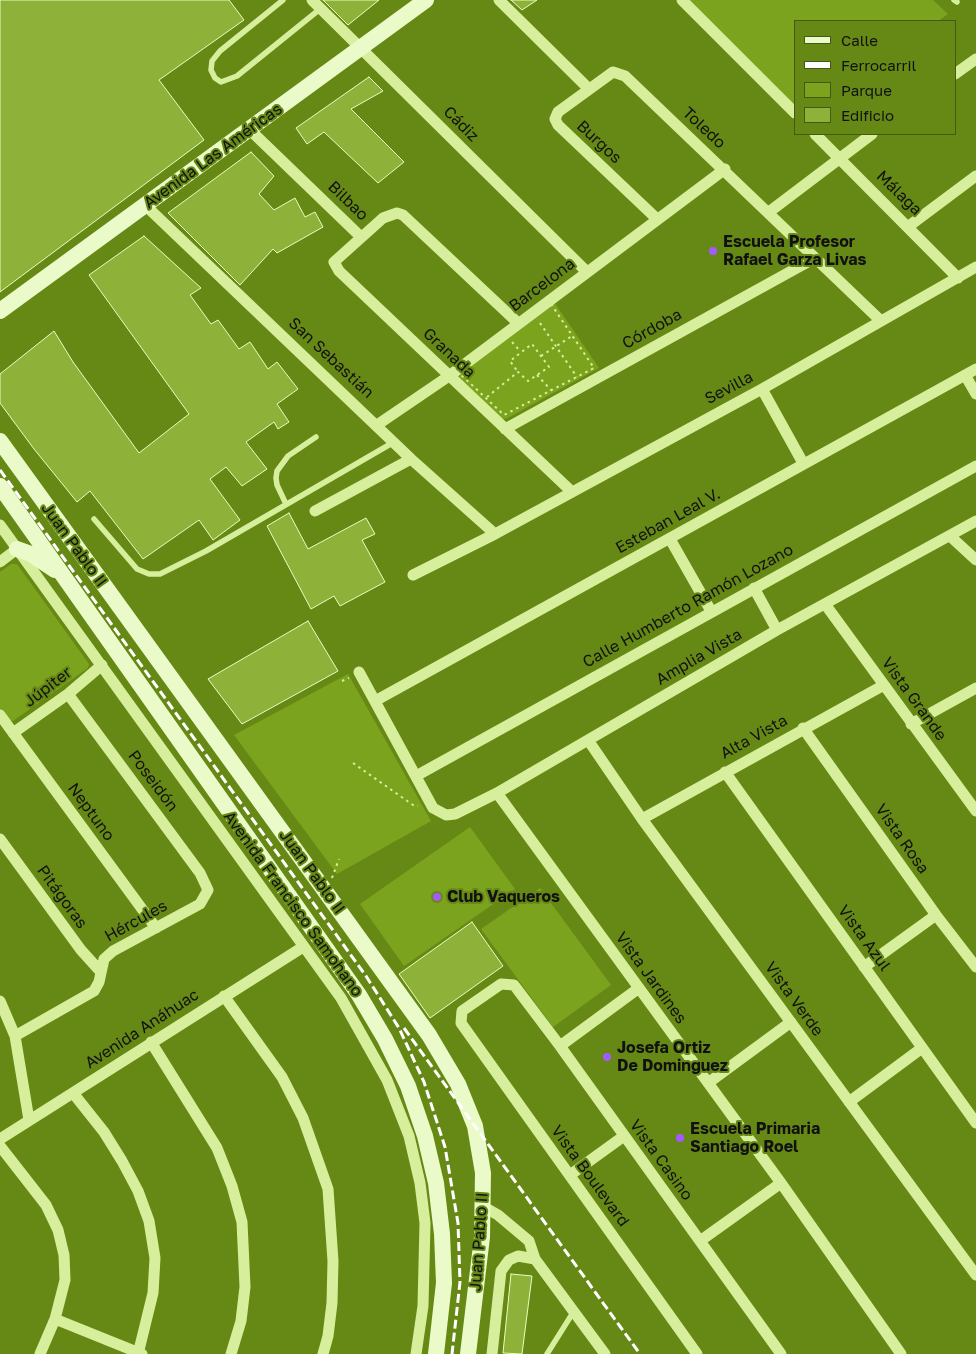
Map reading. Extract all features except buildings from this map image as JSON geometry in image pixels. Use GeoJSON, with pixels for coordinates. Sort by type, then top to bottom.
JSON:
{"type":"FeatureCollection","features":[{"type":"Feature","properties":{"kind":"main road","name":"Avenida Las Américas"},"geometry":{"type":"LineString","coordinates":[[0,311],[426,0]]}},
{"type":"Feature","properties":{"kind":"main road","name":"Juan Pablo II"},"geometry":{"type":"LineString","coordinates":[[0,441],[429,1035],[458,1084],[475,1126],[483,1174],[484,1207],[468,1354]]}},
{"type":"Feature","properties":{"kind":"main road","name":"Juan Pablo II"},"geometry":{"type":"LineString","coordinates":[[0,486],[360,995],[385,1039],[414,1103],[425,1136],[436,1183],[442,1234],[444,1283],[436,1354]]}},
{"type":"Feature","properties":{"kind":"main road"},"geometry":{"type":"LineString","coordinates":[[17,549],[31,554],[65,578]]}},
{"type":"Feature","properties":{"kind":"street","name":"Cádiz"},"geometry":{"type":"LineString","coordinates":[[312,0],[587,272]]}},
{"type":"Feature","properties":{"kind":"street"},"geometry":{"type":"LineString","coordinates":[[499,0],[590,89]]}},
{"type":"Feature","properties":{"kind":"street"},"geometry":{"type":"LineString","coordinates":[[682,0],[794,112]]}},
{"type":"Feature","properties":{"kind":"street"},"geometry":{"type":"LineString","coordinates":[[956,73],[976,59]]}},
{"type":"Feature","properties":{"kind":"street","name":"Toledo"},"geometry":{"type":"LineString","coordinates":[[590,89],[613,72],[625,76],[725,169],[881,321]]}},
{"type":"Feature","properties":{"kind":"street","name":"Burgos"},"geometry":{"type":"LineString","coordinates":[[590,89],[558,112],[556,118],[558,125],[658,219]]}},
{"type":"Feature","properties":{"kind":"street","name":"Bilbao"},"geometry":{"type":"LineString","coordinates":[[249,130],[361,237],[390,214],[403,215],[518,323]]}},
{"type":"Feature","properties":{"kind":"street","name":"Málaga"},"geometry":{"type":"LineString","coordinates":[[816,135],[909,226],[958,278]]}},
{"type":"Feature","properties":{"kind":"street"},"geometry":{"type":"LineString","coordinates":[[769,212],[871,135]]}},
{"type":"Feature","properties":{"kind":"street","name":"Barcelona"},"geometry":{"type":"LineString","coordinates":[[377,424],[449,376],[725,169]]}},
{"type":"Feature","properties":{"kind":"street"},"geometry":{"type":"LineString","coordinates":[[909,226],[976,176]]}},
{"type":"Feature","properties":{"kind":"street","name":"San Sebastián"},"geometry":{"type":"LineString","coordinates":[[146,205],[377,424],[411,459],[495,534]]}},
{"type":"Feature","properties":{"kind":"street","name":"Granada"},"geometry":{"type":"LineString","coordinates":[[361,237],[336,258],[334,262],[338,271],[572,492]]}},
{"type":"Feature","properties":{"kind":"street","name":"Córdoba"},"geometry":{"type":"LineString","coordinates":[[505,428],[815,258]]}},
{"type":"Feature","properties":{"kind":"street","name":"Sevilla"},"geometry":{"type":"LineString","coordinates":[[413,575],[495,534],[762,389],[976,267]]}},
{"type":"Feature","properties":{"kind":"street","name":"Esteban Leal V."},"geometry":{"type":"LineString","coordinates":[[374,701],[976,369]]}},
{"type":"Feature","properties":{"kind":"street"},"geometry":{"type":"LineString","coordinates":[[965,375],[976,394]]}},
{"type":"Feature","properties":{"kind":"street"},"geometry":{"type":"LineString","coordinates":[[762,389],[803,463]]}},
{"type":"Feature","properties":{"kind":"street"},"geometry":{"type":"LineString","coordinates":[[315,511],[411,459]]}},
{"type":"Feature","properties":{"kind":"street","name":"Calle Humberto Ramón Lozano"},"geometry":{"type":"LineString","coordinates":[[416,776],[976,466]]}},
{"type":"Feature","properties":{"kind":"street","name":"Avenida Francisco Samohano"},"geometry":{"type":"LineString","coordinates":[[0,525],[341,998],[387,1080],[409,1136],[420,1183],[425,1223],[423,1306],[416,1354]]}},
{"type":"Feature","properties":{"kind":"street","name":"Amplia Vista"},"geometry":{"type":"LineString","coordinates":[[435,810],[446,815],[455,814],[497,793],[777,630],[950,536],[973,527]]}},
{"type":"Feature","properties":{"kind":"street"},"geometry":{"type":"LineString","coordinates":[[950,536],[976,560]]}},
{"type":"Feature","properties":{"kind":"street"},"geometry":{"type":"LineString","coordinates":[[670,539],[711,611]]}},
{"type":"Feature","properties":{"kind":"street"},"geometry":{"type":"LineString","coordinates":[[0,562],[17,549]]}},
{"type":"Feature","properties":{"kind":"street"},"geometry":{"type":"LineString","coordinates":[[754,588],[777,630]]}},
{"type":"Feature","properties":{"kind":"street","name":"Vista Grande"},"geometry":{"type":"LineString","coordinates":[[825,604],[976,812]]}},
{"type":"Feature","properties":{"kind":"street","name":"Júpiter"},"geometry":{"type":"LineString","coordinates":[[13,732],[68,694],[102,665]]}},
{"type":"Feature","properties":{"kind":"street"},"geometry":{"type":"LineString","coordinates":[[359,672],[435,810]]}},
{"type":"Feature","properties":{"kind":"street","name":"Alta Vista"},"geometry":{"type":"LineString","coordinates":[[642,819],[803,728],[884,685]]}},
{"type":"Feature","properties":{"kind":"street"},"geometry":{"type":"LineString","coordinates":[[911,724],[976,688]]}},
{"type":"Feature","properties":{"kind":"street","name":"Poseidón"},"geometry":{"type":"LineString","coordinates":[[68,694],[200,873],[208,890]]}},
{"type":"Feature","properties":{"kind":"street","name":"Neptuno"},"geometry":{"type":"LineString","coordinates":[[0,715],[156,928]]}},
{"type":"Feature","properties":{"kind":"street","name":"Vista Rosa"},"geometry":{"type":"LineString","coordinates":[[803,728],[936,915],[976,967]]}},
{"type":"Feature","properties":{"kind":"street","name":"Vista Verde"},"geometry":{"type":"LineString","coordinates":[[588,740],[642,819],[976,1275]]}},
{"type":"Feature","properties":{"kind":"street","name":"Vista Azul"},"geometry":{"type":"LineString","coordinates":[[725,772],[976,1123]]}},
{"type":"Feature","properties":{"kind":"street","name":"Vista Jardines"},"geometry":{"type":"LineString","coordinates":[[497,793],[781,1183],[901,1354]]}},
{"type":"Feature","properties":{"kind":"street","name":"Pitágoras"},"geometry":{"type":"LineString","coordinates":[[0,839],[81,950],[100,971]]}},
{"type":"Feature","properties":{"kind":"street","name":"Hércules"},"geometry":{"type":"LineString","coordinates":[[15,1036],[94,991],[99,982],[104,959],[113,951],[200,904],[208,890]]}},
{"type":"Feature","properties":{"kind":"street"},"geometry":{"type":"LineString","coordinates":[[864,967],[936,915]]}},
{"type":"Feature","properties":{"kind":"street","name":"Avenida Anáhuac"},"geometry":{"type":"LineString","coordinates":[[0,1139],[150,1042],[303,947]]}},
{"type":"Feature","properties":{"kind":"street","name":"Vista Casino"},"geometry":{"type":"LineString","coordinates":[[460,1016],[462,1011],[501,984],[514,986],[560,1046],[781,1354]]}},
{"type":"Feature","properties":{"kind":"street"},"geometry":{"type":"LineString","coordinates":[[560,1046],[638,988]]}},
{"type":"Feature","properties":{"kind":"street"},"geometry":{"type":"LineString","coordinates":[[224,996],[282,1077],[303,1118],[328,1189],[332,1244],[332,1303],[328,1336],[323,1354]]}},
{"type":"Feature","properties":{"kind":"street"},"geometry":{"type":"LineString","coordinates":[[0,1001],[15,1036],[29,1120]]}},
{"type":"Feature","properties":{"kind":"street","name":"Vista Boulevard"},"geometry":{"type":"LineString","coordinates":[[460,1016],[467,1033],[697,1354]]}},
{"type":"Feature","properties":{"kind":"street"},"geometry":{"type":"LineString","coordinates":[[708,1083],[790,1022]]}},
{"type":"Feature","properties":{"kind":"street"},"geometry":{"type":"LineString","coordinates":[[150,1042],[217,1148],[232,1186],[239,1213],[245,1256],[245,1287],[241,1321],[231,1354]]}},
{"type":"Feature","properties":{"kind":"street"},"geometry":{"type":"LineString","coordinates":[[849,1102],[922,1048]]}},
{"type":"Feature","properties":{"kind":"street"},"geometry":{"type":"LineString","coordinates":[[55,1319],[139,1354],[153,1294],[156,1258],[148,1221],[138,1191],[104,1132],[73,1093]]}},
{"type":"Feature","properties":{"kind":"street"},"geometry":{"type":"LineString","coordinates":[[570,1175],[624,1136]]}},
{"type":"Feature","properties":{"kind":"street"},"geometry":{"type":"LineString","coordinates":[[0,1146],[46,1205],[58,1230],[64,1255],[65,1280],[55,1319],[40,1354]]}},
{"type":"Feature","properties":{"kind":"street"},"geometry":{"type":"LineString","coordinates":[[700,1241],[781,1183]]}},
{"type":"Feature","properties":{"kind":"street"},"geometry":{"type":"LineString","coordinates":[[484,1207],[498,1215],[529,1241],[535,1259],[605,1354]]}},
{"type":"Feature","properties":{"kind":"street"},"geometry":{"type":"LineString","coordinates":[[492,1354],[501,1271],[509,1260],[518,1256],[535,1259]]}},
{"type":"Feature","properties":{"kind":"lane"},"geometry":{"type":"LineString","coordinates":[[283,0],[220,51],[212,61],[212,70],[215,78],[222,82],[237,76],[320,9]]}},
{"type":"Feature","properties":{"kind":"lane"},"geometry":{"type":"LineString","coordinates":[[286,504],[277,485],[277,471],[288,456],[316,437]]}},
{"type":"Feature","properties":{"kind":"lane"},"geometry":{"type":"LineString","coordinates":[[94,519],[137,569],[149,574],[160,574],[394,442]]}},
{"type":"Feature","properties":{"kind":"lane"},"geometry":{"type":"LineString","coordinates":[[547,1354],[574,1311]]}},
{"type":"Feature","properties":{"kind":"path"},"geometry":{"type":"LineString","coordinates":[[551,304],[594,368],[504,415],[487,396],[458,372],[535,316],[551,304]]}},
{"type":"Feature","properties":{"kind":"path"},"geometry":{"type":"LineString","coordinates":[[535,316],[577,377]]}},
{"type":"Feature","properties":{"kind":"path"},"geometry":{"type":"LineString","coordinates":[[508,336],[520,352]]}},
{"type":"Feature","properties":{"kind":"path"},"geometry":{"type":"LineString","coordinates":[[541,356],[572,336]]}},
{"type":"Feature","properties":{"kind":"path"},"geometry":{"type":"LineString","coordinates":[[532,344],[541,356],[549,367],[528,381],[510,361],[532,344]]}},
{"type":"Feature","properties":{"kind":"path"},"geometry":{"type":"LineString","coordinates":[[487,396],[518,372]]}},
{"type":"Feature","properties":{"kind":"path"},"geometry":{"type":"LineString","coordinates":[[538,375],[552,390]]}},
{"type":"Feature","properties":{"kind":"path"},"geometry":{"type":"LineString","coordinates":[[353,763],[413,805],[435,810]]}},
{"type":"Feature","properties":{"kind":"path"},"geometry":{"type":"LineString","coordinates":[[322,887],[335,873],[339,859]]}},
{"type":"Feature","properties":{"kind":"green space"},"geometry":{"type":"Polygon","coordinates":[[[689,0],[933,0],[948,14],[939,20],[794,20],[794,106],[689,0]]]}},
{"type":"Feature","properties":{"kind":"green space"},"geometry":{"type":"Polygon","coordinates":[[[554,302],[599,368],[506,419],[501,418],[458,377],[458,371],[554,302]]]}},
{"type":"Feature","properties":{"kind":"green space"},"geometry":{"type":"Polygon","coordinates":[[[11,564],[17,564],[89,664],[88,668],[13,721],[8,720],[0,710],[0,572],[11,564]]]}},
{"type":"Feature","properties":{"kind":"green space"},"geometry":{"type":"Polygon","coordinates":[[[348,674],[431,821],[337,874],[234,735],[348,674]]]}},
{"type":"Feature","properties":{"kind":"green space","name":"Club Vaqueros"},"geometry":{"type":"Polygon","coordinates":[[[470,827],[515,889],[404,966],[360,904],[470,827]]]}},
{"type":"Feature","properties":{"kind":"green space"},"geometry":{"type":"Polygon","coordinates":[[[540,888],[611,985],[553,1027],[481,929],[540,888]]]}},
{"type":"Feature","properties":{"kind":"railway"},"geometry":{"type":"LineString","coordinates":[[0,470],[366,976],[399,1028],[424,1082],[445,1147],[458,1223],[460,1282],[452,1354]]}},
{"type":"Feature","properties":{"kind":"railway"},"geometry":{"type":"LineString","coordinates":[[404,1028],[640,1354]]}},
{"type":"Feature","properties":{"kind":"place","name":"Escuela Profesor Rafael Garza Livas"},"geometry":{"type":"Point","coordinates":[713,251]}},
{"type":"Feature","properties":{"kind":"place","name":"Club Vaqueros"},"geometry":{"type":"Point","coordinates":[437,897]}},
{"type":"Feature","properties":{"kind":"place","name":"Josefa Ortiz De Dominguez"},"geometry":{"type":"Point","coordinates":[607,1057]}},
{"type":"Feature","properties":{"kind":"place","name":"Escuela Primaria Santiago Roel"},"geometry":{"type":"Point","coordinates":[680,1138]}}]}
